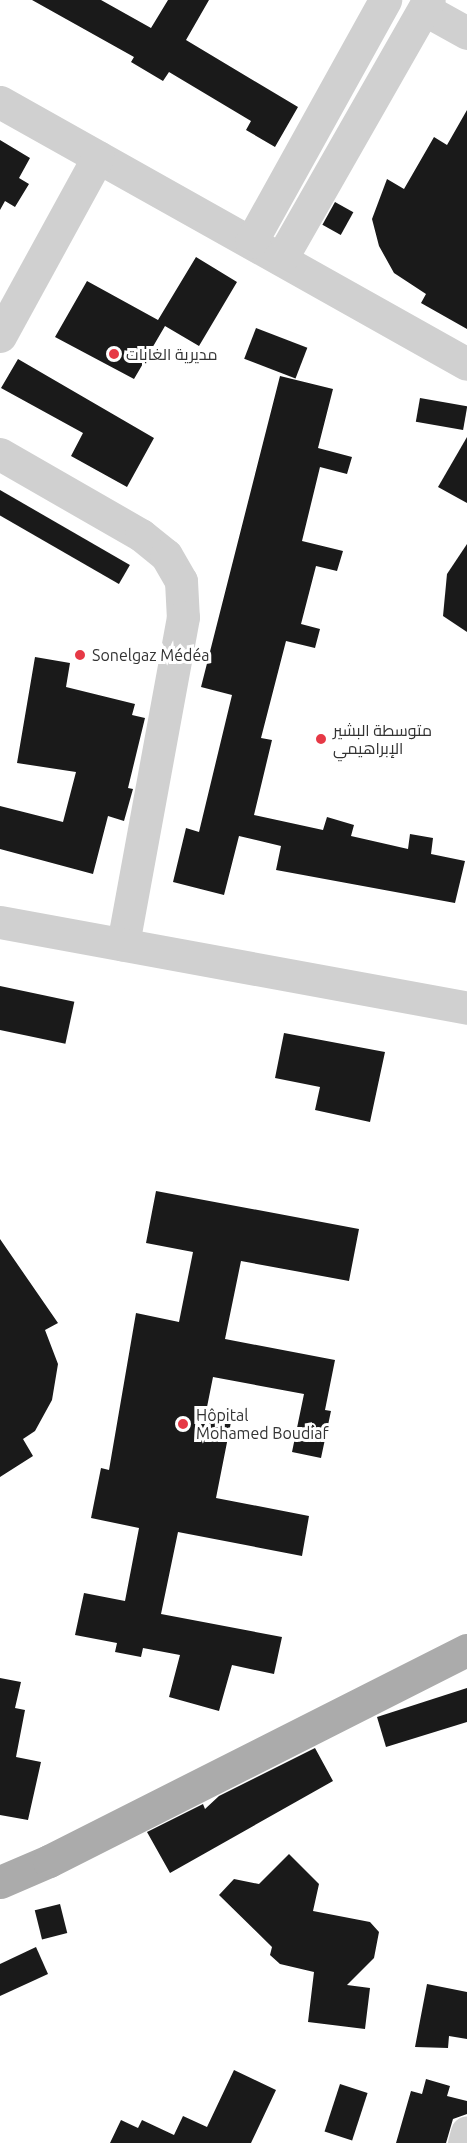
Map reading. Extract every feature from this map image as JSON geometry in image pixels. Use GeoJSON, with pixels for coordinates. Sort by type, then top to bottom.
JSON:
{"type":"FeatureCollection","features":[{"type":"Feature","properties":{"kind":"main road"},"geometry":{"type":"LineString","coordinates":[[0,1882],[50,1861],[467,1650]]}},
{"type":"Feature","properties":{"kind":"street"},"geometry":{"type":"LineString","coordinates":[[251,242],[383,1],[423,10],[467,33]]}},
{"type":"Feature","properties":{"kind":"street"},"geometry":{"type":"LineString","coordinates":[[281,259],[423,10]]}},
{"type":"Feature","properties":{"kind":"street"},"geometry":{"type":"LineString","coordinates":[[0,102],[467,364]]}},
{"type":"Feature","properties":{"kind":"street"},"geometry":{"type":"LineString","coordinates":[[0,336],[98,157]]}},
{"type":"Feature","properties":{"kind":"street"},"geometry":{"type":"LineString","coordinates":[[0,454],[141,535],[166,555],[181,581],[183,617],[123,945]]}},
{"type":"Feature","properties":{"kind":"street"},"geometry":{"type":"LineString","coordinates":[[0,922],[467,1008]]}},
{"type":"Feature","properties":{"kind":"street"},"geometry":{"type":"LineString","coordinates":[[464,2143],[467,2132]]}},
{"type":"Feature","properties":{"kind":"building"},"geometry":{"type":"Polygon","coordinates":[[[32,0],[101,0],[151,28],[168,0],[209,0],[186,40],[298,107],[275,147],[246,130],[251,121],[169,72],[163,81],[131,62],[134,57],[32,0]]]}},
{"type":"Feature","properties":{"kind":"building"},"geometry":{"type":"Polygon","coordinates":[[[467,110],[467,329],[421,303],[426,294],[394,273],[379,246],[372,219],[387,179],[404,189],[434,137],[447,145],[467,110]]]}},
{"type":"Feature","properties":{"kind":"building"},"geometry":{"type":"Polygon","coordinates":[[[0,140],[30,158],[19,178],[29,184],[15,207],[5,201],[0,210],[0,140]]]}},
{"type":"Feature","properties":{"kind":"building"},"geometry":{"type":"Polygon","coordinates":[[[335,202],[353,212],[341,235],[322,225],[335,202]]]}},
{"type":"Feature","properties":{"kind":"building"},"geometry":{"type":"Polygon","coordinates":[[[196,257],[237,282],[199,346],[165,326],[134,379],[55,337],[87,281],[158,320],[196,257]]]}},
{"type":"Feature","properties":{"kind":"building"},"geometry":{"type":"Polygon","coordinates":[[[256,328],[307,348],[296,379],[244,359],[256,328]]]}},
{"type":"Feature","properties":{"kind":"building"},"geometry":{"type":"Polygon","coordinates":[[[18,359],[154,438],[127,487],[71,456],[83,433],[1,388],[18,359]]]}},
{"type":"Feature","properties":{"kind":"building"},"geometry":{"type":"Polygon","coordinates":[[[280,376],[333,389],[318,448],[352,457],[347,474],[320,467],[302,541],[343,551],[337,571],[316,566],[301,624],[320,629],[315,648],[286,641],[261,738],[272,740],[254,815],[323,830],[327,817],[354,825],[351,836],[408,849],[410,834],[433,838],[431,854],[465,861],[455,903],[276,870],[281,846],[239,836],[224,895],[173,882],[186,828],[199,832],[232,695],[201,687],[280,376]]]}},
{"type":"Feature","properties":{"kind":"building"},"geometry":{"type":"Polygon","coordinates":[[[420,398],[467,406],[463,430],[416,422],[420,398]]]}},
{"type":"Feature","properties":{"kind":"building"},"geometry":{"type":"Polygon","coordinates":[[[467,437],[467,503],[438,487],[467,437]]]}},
{"type":"Feature","properties":{"kind":"building"},"geometry":{"type":"Polygon","coordinates":[[[0,490],[130,565],[119,584],[0,515],[0,490]]]}},
{"type":"Feature","properties":{"kind":"building"},"geometry":{"type":"Polygon","coordinates":[[[467,544],[467,632],[443,616],[447,574],[467,544]]]}},
{"type":"Feature","properties":{"kind":"building"},"geometry":{"type":"Polygon","coordinates":[[[35,657],[70,663],[66,687],[135,704],[132,715],[145,718],[128,788],[133,789],[124,821],[108,816],[93,874],[0,849],[0,806],[63,822],[76,772],[17,763],[35,657]]]}},
{"type":"Feature","properties":{"kind":"building"},"geometry":{"type":"Polygon","coordinates":[[[0,986],[74,1002],[65,1044],[0,1030],[0,986]]]}},
{"type":"Feature","properties":{"kind":"building"},"geometry":{"type":"Polygon","coordinates":[[[284,1033],[385,1052],[370,1122],[315,1110],[320,1087],[275,1078],[284,1033]]]}},
{"type":"Feature","properties":{"kind":"building"},"geometry":{"type":"Polygon","coordinates":[[[156,1191],[359,1229],[349,1281],[241,1261],[225,1339],[335,1360],[325,1410],[331,1411],[321,1458],[292,1452],[304,1394],[213,1377],[206,1412],[232,1417],[216,1498],[309,1516],[302,1556],[178,1532],[161,1614],[282,1637],[274,1674],[232,1665],[219,1711],[169,1697],[180,1655],[143,1648],[141,1657],[115,1652],[117,1643],[75,1635],[84,1593],[125,1601],[139,1528],[91,1518],[101,1468],[109,1470],[136,1313],[179,1322],[193,1252],[146,1243],[156,1191]]]}},
{"type":"Feature","properties":{"kind":"building"},"geometry":{"type":"Polygon","coordinates":[[[0,1239],[58,1323],[45,1330],[58,1364],[52,1400],[35,1431],[23,1439],[33,1456],[0,1477],[0,1239]]]}},
{"type":"Feature","properties":{"kind":"building"},"geometry":{"type":"Polygon","coordinates":[[[0,1678],[21,1682],[15,1708],[25,1710],[16,1757],[41,1762],[28,1820],[0,1815],[0,1678]]]}},
{"type":"Feature","properties":{"kind":"building"},"geometry":{"type":"Polygon","coordinates":[[[467,1688],[467,1722],[386,1747],[377,1717],[467,1688]]]}},
{"type":"Feature","properties":{"kind":"building"},"geometry":{"type":"Polygon","coordinates":[[[315,1748],[333,1781],[170,1873],[147,1832],[203,1804],[205,1809],[219,1796],[315,1748]]]}},
{"type":"Feature","properties":{"kind":"building"},"geometry":{"type":"Polygon","coordinates":[[[289,1854],[319,1884],[313,1911],[370,1922],[379,1932],[374,1958],[347,1985],[370,1988],[365,2029],[308,2022],[314,1972],[280,1964],[270,1955],[272,1947],[219,1895],[234,1879],[259,1884],[289,1854]]]}},
{"type":"Feature","properties":{"kind":"building"},"geometry":{"type":"Polygon","coordinates":[[[60,1904],[67,1933],[42,1939],[35,1910],[60,1904]]]}},
{"type":"Feature","properties":{"kind":"building"},"geometry":{"type":"Polygon","coordinates":[[[36,1947],[48,1974],[0,1996],[0,1964],[36,1947]]]}},
{"type":"Feature","properties":{"kind":"building"},"geometry":{"type":"Polygon","coordinates":[[[427,1984],[467,1992],[467,2039],[449,2036],[448,2048],[415,2047],[427,1984]]]}},
{"type":"Feature","properties":{"kind":"building"},"geometry":{"type":"Polygon","coordinates":[[[234,2070],[276,2090],[251,2143],[110,2143],[121,2120],[138,2128],[142,2120],[174,2135],[183,2116],[207,2127],[234,2070]]]}},
{"type":"Feature","properties":{"kind":"building"},"geometry":{"type":"Polygon","coordinates":[[[426,2079],[450,2086],[447,2096],[467,2101],[467,2114],[453,2119],[446,2143],[396,2143],[411,2091],[422,2094],[426,2079]]]}},
{"type":"Feature","properties":{"kind":"building"},"geometry":{"type":"Polygon","coordinates":[[[340,2084],[368,2093],[352,2141],[325,2132],[340,2084]]]}},
{"type":"Feature","properties":{"kind":"place","name":"مديرية الغابات"},"geometry":{"type":"Point","coordinates":[114,354]}},
{"type":"Feature","properties":{"kind":"place","name":"Sonelgaz Médéa"},"geometry":{"type":"Point","coordinates":[80,655]}},
{"type":"Feature","properties":{"kind":"place","name":"متوسطة البشير الإبراهيمي"},"geometry":{"type":"Point","coordinates":[321,739]}},
{"type":"Feature","properties":{"kind":"place","name":"Hôpital Mohamed Boudiaf"},"geometry":{"type":"Point","coordinates":[183,1424]}}]}
